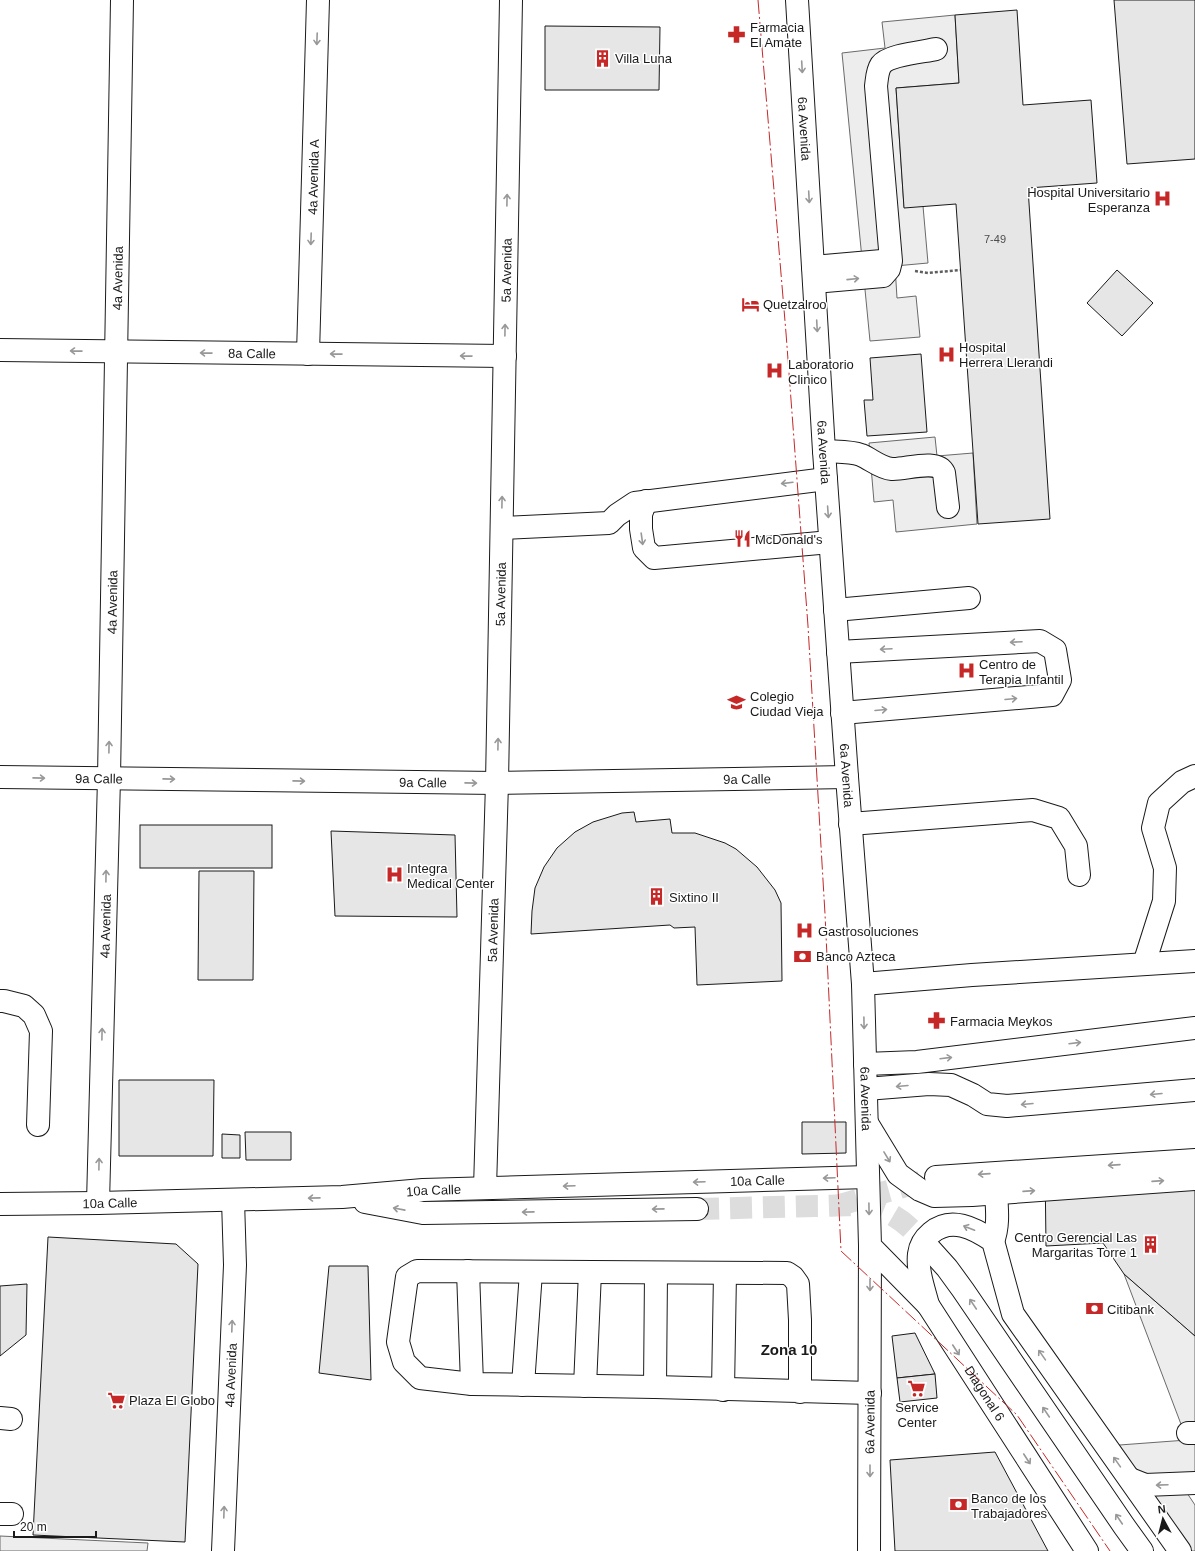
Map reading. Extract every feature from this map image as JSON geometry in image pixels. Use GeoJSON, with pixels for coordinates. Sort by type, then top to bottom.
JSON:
{"type":"FeatureCollection","features":[{"type":"Feature","properties":{"kind":"street","name":"4a Avenida"},"geometry":{"type":"LineString","coordinates":[[98,1203],[109,778],[122,0]]}},
{"type":"Feature","properties":{"kind":"street","name":"4a Avenida A"},"geometry":{"type":"LineString","coordinates":[[308,354],[318,0]]}},
{"type":"Feature","properties":{"kind":"street","name":"5a Avenida"},"geometry":{"type":"LineString","coordinates":[[485,1188],[497,783],[511,0]]}},
{"type":"Feature","properties":{"kind":"street","name":"6a Avenida"},"geometry":{"type":"LineString","coordinates":[[797,0],[830,542],[863,984],[870,1246],[869,1551]]}},
{"type":"Feature","properties":{"kind":"street"},"geometry":{"type":"LineString","coordinates":[[814,275],[890,265],[876,86],[878,72],[881,65],[890,58],[936,49]]}},
{"type":"Feature","properties":{"kind":"street","name":"8a Calle"},"geometry":{"type":"LineString","coordinates":[[0,350],[505,356]]}},
{"type":"Feature","properties":{"kind":"street"},"geometry":{"type":"LineString","coordinates":[[824,451],[854,453],[884,467],[892,469],[930,465],[936,466],[942,469],[944,473],[948,507]]}},
{"type":"Feature","properties":{"kind":"street"},"geometry":{"type":"LineString","coordinates":[[502,528],[609,523],[617,515],[635,503],[826,479]]}},
{"type":"Feature","properties":{"kind":"street"},"geometry":{"type":"LineString","coordinates":[[646,501],[641,514],[641,529],[644,548],[654,558],[830,542]]}},
{"type":"Feature","properties":{"kind":"street"},"geometry":{"type":"LineString","coordinates":[[835,610],[969,598]]}},
{"type":"Feature","properties":{"kind":"street"},"geometry":{"type":"LineString","coordinates":[[838,652],[1040,641],[1055,650],[1060,680],[1052,695],[842,713]]}},
{"type":"Feature","properties":{"kind":"street"},"geometry":{"type":"LineString","coordinates":[[1144,964],[1164,901],[1165,868],[1153,828],[1159,803],[1182,782],[1195,776]]}},
{"type":"Feature","properties":{"kind":"street","name":"9a Calle"},"geometry":{"type":"LineString","coordinates":[[0,777],[497,783],[847,777]]}},
{"type":"Feature","properties":{"kind":"street"},"geometry":{"type":"LineString","coordinates":[[850,824],[1033,810],[1060,818],[1076,846],[1079,875]]}},
{"type":"Feature","properties":{"kind":"street"},"geometry":{"type":"LineString","coordinates":[[863,984],[972,975],[1195,961]]}},
{"type":"Feature","properties":{"kind":"street"},"geometry":{"type":"LineString","coordinates":[[0,1001],[24,1006],[34,1015],[41,1031],[38,1125]]}},
{"type":"Feature","properties":{"kind":"street"},"geometry":{"type":"LineString","coordinates":[[865,1064],[917,1062],[1195,1028]]}},
{"type":"Feature","properties":{"kind":"street"},"geometry":{"type":"LineString","coordinates":[[866,1089],[929,1084],[951,1085],[973,1095],[987,1104],[1007,1106],[1195,1090]]}},
{"type":"Feature","properties":{"kind":"street"},"geometry":{"type":"LineString","coordinates":[[867,1123],[898,1174],[920,1190],[934,1196],[953,1196],[1195,1179]]}},
{"type":"Feature","properties":{"kind":"street"},"geometry":{"type":"LineString","coordinates":[[936,1178],[1195,1160]]}},
{"type":"Feature","properties":{"kind":"street","name":"10a Calle"},"geometry":{"type":"LineString","coordinates":[[0,1204],[342,1197],[423,1190],[868,1177]]}},
{"type":"Feature","properties":{"kind":"street"},"geometry":{"type":"LineString","coordinates":[[996,1193],[997,1219],[993,1241],[1013,1314],[1180,1551]]}},
{"type":"Feature","properties":{"kind":"street"},"geometry":{"type":"LineString","coordinates":[[342,1197],[423,1213],[697,1209]]}},
{"type":"Feature","properties":{"kind":"street","name":"4a Avenida"},"geometry":{"type":"LineString","coordinates":[[223,1551],[235,1265],[233,1200]]}},
{"type":"Feature","properties":{"kind":"street"},"geometry":{"type":"LineString","coordinates":[[928,1305],[921,1276],[919,1258],[921,1246],[928,1236],[943,1226],[957,1224],[971,1228],[993,1241]]}},
{"type":"Feature","properties":{"kind":"street","name":"Diagonal 6"},"geometry":{"type":"LineString","coordinates":[[870,1246],[928,1305],[1087,1551]]}},
{"type":"Feature","properties":{"kind":"street"},"geometry":{"type":"LineString","coordinates":[[929,1248],[947,1268],[963,1290],[1142,1551]]}},
{"type":"Feature","properties":{"kind":"street"},"geometry":{"type":"LineString","coordinates":[[800,1392],[800,1320],[798,1284],[793,1277],[787,1273],[417,1270],[407,1277],[398,1342],[404,1362],[420,1378],[472,1384],[655,1387],[723,1390],[800,1392],[870,1393]]}},
{"type":"Feature","properties":{"kind":"street"},"geometry":{"type":"LineString","coordinates":[[468,1271],[472,1384]]}},
{"type":"Feature","properties":{"kind":"street"},"geometry":{"type":"LineString","coordinates":[[523,1385],[531,1272]]}},
{"type":"Feature","properties":{"kind":"street"},"geometry":{"type":"LineString","coordinates":[[585,1386],[590,1272]]}},
{"type":"Feature","properties":{"kind":"street"},"geometry":{"type":"LineString","coordinates":[[655,1387],[656,1273]]}},
{"type":"Feature","properties":{"kind":"street"},"geometry":{"type":"LineString","coordinates":[[723,1390],[725,1273]]}},
{"type":"Feature","properties":{"kind":"street"},"geometry":{"type":"LineString","coordinates":[[1130,1479],[1145,1485],[1195,1483]]}},
{"type":"Feature","properties":{"kind":"path"},"geometry":{"type":"LineString","coordinates":[[890,265],[928,272],[960,270]]}},
{"type":"Feature","properties":{"kind":"shaded area"},"geometry":{"type":"Polygon","coordinates":[[[955,15],[959,83],[896,88],[904,207],[923,206],[928,263],[895,266],[897,298],[916,296],[920,337],[870,341],[842,53],[885,48],[882,22],[955,15]]]}},
{"type":"Feature","properties":{"kind":"shaded area"},"geometry":{"type":"Polygon","coordinates":[[[935,437],[937,456],[973,453],[977,524],[896,532],[893,500],[874,502],[869,443],[935,437]]]}},
{"type":"Feature","properties":{"kind":"shaded area"},"geometry":{"type":"Polygon","coordinates":[[[1124,1274],[1195,1336],[1195,1488],[1185,1490],[1195,1505],[1195,1551],[1176,1551],[1106,1446],[1187,1440],[1124,1274]]]}},
{"type":"Feature","properties":{"kind":"shaded area"},"geometry":{"type":"Polygon","coordinates":[[[0,1536],[148,1543],[147,1551],[0,1551],[0,1536]]]}},
{"type":"Feature","properties":{"kind":"building"},"geometry":{"type":"Polygon","coordinates":[[[1114,0],[1195,0],[1195,159],[1127,164],[1114,0]]]}},
{"type":"Feature","properties":{"kind":"building"},"geometry":{"type":"Polygon","coordinates":[[[1017,10],[1023,105],[1091,100],[1097,183],[1028,188],[1050,519],[978,524],[956,204],[904,208],[896,88],[959,83],[955,15],[1017,10]]]}},
{"type":"Feature","properties":{"kind":"building","name":"Villa Luna"},"geometry":{"type":"Polygon","coordinates":[[[545,26],[660,27],[659,90],[545,90],[545,26]]]}},
{"type":"Feature","properties":{"kind":"building"},"geometry":{"type":"Polygon","coordinates":[[[1117,270],[1153,303],[1122,336],[1087,303],[1117,270]]]}},
{"type":"Feature","properties":{"kind":"building"},"geometry":{"type":"Polygon","coordinates":[[[921,354],[927,432],[867,436],[864,400],[873,400],[870,358],[921,354]]]}},
{"type":"Feature","properties":{"kind":"building","name":"Sixtino II"},"geometry":{"type":"Polygon","coordinates":[[[634,812],[636,822],[670,819],[672,833],[695,833],[725,843],[736,849],[757,867],[775,890],[781,903],[782,981],[697,985],[695,927],[674,928],[670,925],[531,934],[535,888],[544,867],[557,848],[575,832],[593,822],[622,813],[634,812]]]}},
{"type":"Feature","properties":{"kind":"building"},"geometry":{"type":"Polygon","coordinates":[[[140,825],[272,825],[272,868],[140,868],[140,825]]]}},
{"type":"Feature","properties":{"kind":"building","name":"Integra Medical Center"},"geometry":{"type":"Polygon","coordinates":[[[331,831],[455,835],[457,917],[335,916],[331,831]]]}},
{"type":"Feature","properties":{"kind":"building"},"geometry":{"type":"Polygon","coordinates":[[[199,871],[254,871],[253,980],[198,980],[199,871]]]}},
{"type":"Feature","properties":{"kind":"building"},"geometry":{"type":"Polygon","coordinates":[[[119,1080],[214,1080],[213,1156],[119,1156],[119,1080]]]}},
{"type":"Feature","properties":{"kind":"building"},"geometry":{"type":"Polygon","coordinates":[[[802,1122],[846,1122],[846,1153],[802,1154],[802,1122]]]}},
{"type":"Feature","properties":{"kind":"building"},"geometry":{"type":"Polygon","coordinates":[[[245,1132],[291,1132],[291,1160],[246,1160],[245,1132]]]}},
{"type":"Feature","properties":{"kind":"building"},"geometry":{"type":"Polygon","coordinates":[[[222,1134],[240,1135],[240,1158],[222,1158],[222,1134]]]}},
{"type":"Feature","properties":{"kind":"building","name":"Centro Gerencial Las Margaritas Torre 1"},"geometry":{"type":"Polygon","coordinates":[[[1195,1154],[1195,1336],[1124,1274],[1103,1243],[1046,1246],[1045,1165],[1195,1154]]]}},
{"type":"Feature","properties":{"kind":"building","name":"Plaza El Globo"},"geometry":{"type":"Polygon","coordinates":[[[48,1237],[176,1244],[198,1264],[185,1542],[33,1535],[48,1237]]]}},
{"type":"Feature","properties":{"kind":"building"},"geometry":{"type":"Polygon","coordinates":[[[329,1266],[368,1266],[371,1380],[319,1373],[329,1266]]]}},
{"type":"Feature","properties":{"kind":"building"},"geometry":{"type":"Polygon","coordinates":[[[27,1284],[26,1335],[0,1356],[0,1286],[27,1284]]]}},
{"type":"Feature","properties":{"kind":"building"},"geometry":{"type":"Polygon","coordinates":[[[915,1333],[935,1374],[897,1378],[892,1336],[915,1333]]]}},
{"type":"Feature","properties":{"kind":"building","name":"Service Center"},"geometry":{"type":"Polygon","coordinates":[[[935,1374],[937,1398],[900,1402],[897,1378],[935,1374]]]}},
{"type":"Feature","properties":{"kind":"building","name":"Banco de los Trabajadores"},"geometry":{"type":"Polygon","coordinates":[[[995,1452],[1048,1551],[895,1551],[890,1460],[995,1452]]]}},
{"type":"Feature","properties":{"kind":"tunnel"},"geometry":{"type":"LineString","coordinates":[[836,1206],[927,1180]]}},
{"type":"Feature","properties":{"kind":"tunnel"},"geometry":{"type":"LineString","coordinates":[[697,1209],[848,1205],[872,1207],[887,1212],[900,1220],[913,1230],[929,1248]]}},
{"type":"Feature","properties":{"kind":"power"},"geometry":{"type":"LineString","coordinates":[[758,0],[786,333],[808,626],[825,914],[841,1251],[1017,1415],[1110,1551]]}},
{"type":"Feature","properties":{"kind":"place","name":"Farmacia El Amate"},"geometry":{"type":"Point","coordinates":[737,34]}},
{"type":"Feature","properties":{"kind":"place","name":"Villa Luna"},"geometry":{"type":"Point","coordinates":[602,58]}},
{"type":"Feature","properties":{"kind":"place","name":"Hospital Universitario Esperanza"},"geometry":{"type":"Point","coordinates":[1163,199]}},
{"type":"Feature","properties":{"kind":"place","name":"Quetzalroo"},"geometry":{"type":"Point","coordinates":[750,304]}},
{"type":"Feature","properties":{"kind":"place","name":"Hospital Herrera Llerandi"},"geometry":{"type":"Point","coordinates":[946,354]}},
{"type":"Feature","properties":{"kind":"place","name":"Laboratorio Clinico"},"geometry":{"type":"Point","coordinates":[775,371]}},
{"type":"Feature","properties":{"kind":"place","name":"McDonald's"},"geometry":{"type":"Point","coordinates":[742,539]}},
{"type":"Feature","properties":{"kind":"place","name":"Centro de Terapia Infantil"},"geometry":{"type":"Point","coordinates":[966,671]}},
{"type":"Feature","properties":{"kind":"place","name":"Colegio Ciudad Vieja"},"geometry":{"type":"Point","coordinates":[737,703]}},
{"type":"Feature","properties":{"kind":"place","name":"Integra Medical Center"},"geometry":{"type":"Point","coordinates":[394,875]}},
{"type":"Feature","properties":{"kind":"place","name":"Sixtino II"},"geometry":{"type":"Point","coordinates":[656,897]}},
{"type":"Feature","properties":{"kind":"place","name":"Gastrosoluciones"},"geometry":{"type":"Point","coordinates":[805,931]}},
{"type":"Feature","properties":{"kind":"place","name":"Banco Azteca"},"geometry":{"type":"Point","coordinates":[803,956]}},
{"type":"Feature","properties":{"kind":"place","name":"Farmacia Meykos"},"geometry":{"type":"Point","coordinates":[937,1021]}},
{"type":"Feature","properties":{"kind":"place","name":"Centro Gerencial Las Margaritas Torre 1"},"geometry":{"type":"Point","coordinates":[1150,1244]}},
{"type":"Feature","properties":{"kind":"place","name":"Citibank"},"geometry":{"type":"Point","coordinates":[1094,1309]}},
{"type":"Feature","properties":{"kind":"place","name":"Service Center"},"geometry":{"type":"Point","coordinates":[917,1388]}},
{"type":"Feature","properties":{"kind":"place","name":"Plaza El Globo"},"geometry":{"type":"Point","coordinates":[116,1400]}},
{"type":"Feature","properties":{"kind":"place","name":"Banco de los Trabajadores"},"geometry":{"type":"Point","coordinates":[958,1505]}},
{"type":"Feature","properties":{"kind":"district","name":"Zona 10"},"geometry":{"type":"Point","coordinates":[789,1349]}}]}
